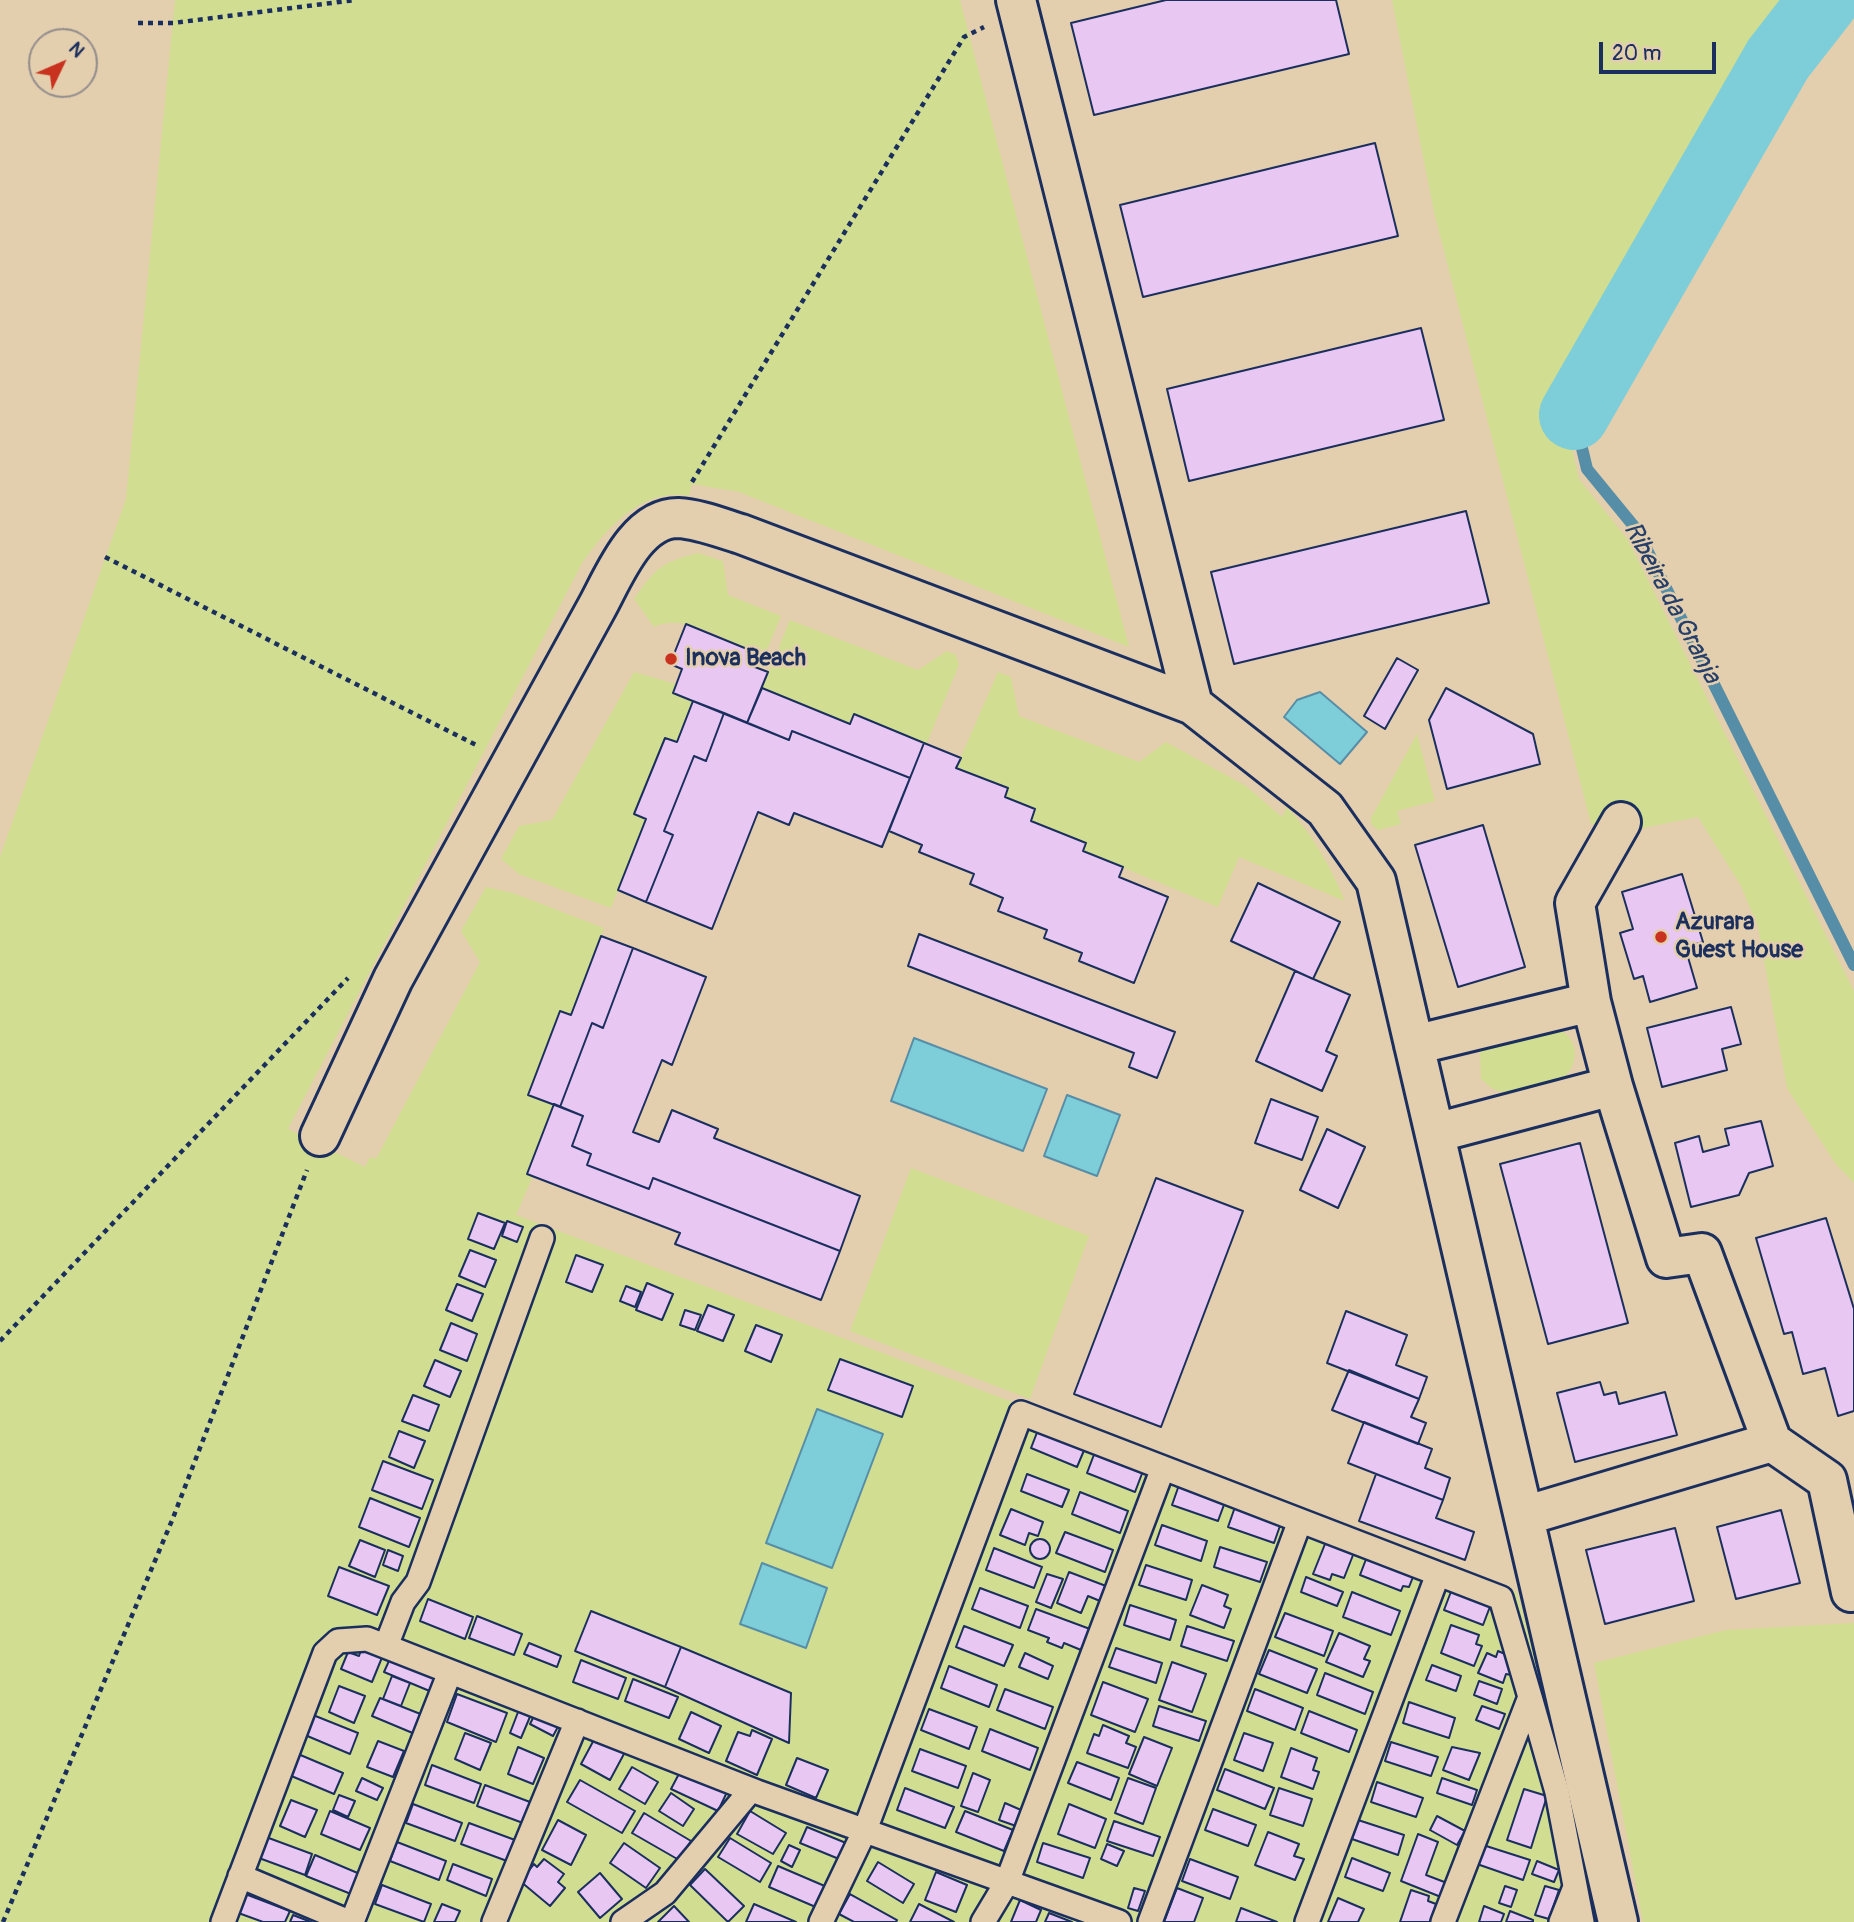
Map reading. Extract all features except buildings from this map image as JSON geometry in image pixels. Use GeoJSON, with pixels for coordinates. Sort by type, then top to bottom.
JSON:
{"type":"FeatureCollection","features":[{"type":"Feature","properties":{"kind":"street"},"geometry":{"type":"LineString","coordinates":[[1016,0],[1193,705]]}},
{"type":"Feature","properties":{"kind":"street"},"geometry":{"type":"LineString","coordinates":[[320,1136],[393,979],[511,763],[631,548],[660,521],[677,518],[741,534],[1193,705],[1325,809],[1376,881],[1618,1922]]}},
{"type":"Feature","properties":{"kind":"street"},"geometry":{"type":"LineString","coordinates":[[1621,822],[1575,903],[1591,1002],[1614,1086],[1666,1258],[1702,1253],[1772,1442],[1827,1480],[1851,1592]]}},
{"type":"Feature","properties":{"kind":"street"},"geometry":{"type":"LineString","coordinates":[[1414,1045],[1591,1002]]}},
{"type":"Feature","properties":{"kind":"street"},"geometry":{"type":"LineString","coordinates":[[1435,1133],[1614,1086]]}},
{"type":"Feature","properties":{"kind":"street"},"geometry":{"type":"LineString","coordinates":[[1524,1516],[1772,1442]]}},
{"type":"Feature","properties":{"kind":"lane"},"geometry":{"type":"LineString","coordinates":[[386,1646],[403,1602],[418,1582],[542,1238]]}},
{"type":"Feature","properties":{"kind":"lane"},"geometry":{"type":"LineString","coordinates":[[821,1922],[865,1830],[1021,1413],[1501,1598],[1557,1793],[1582,1922]]}},
{"type":"Feature","properties":{"kind":"lane"},"geometry":{"type":"LineString","coordinates":[[983,1922],[1007,1882],[1163,1468]]}},
{"type":"Feature","properties":{"kind":"lane"},"geometry":{"type":"LineString","coordinates":[[1150,1922],[1300,1521]]}},
{"type":"Feature","properties":{"kind":"lane"},"geometry":{"type":"LineString","coordinates":[[1307,1922],[1438,1574]]}},
{"type":"Feature","properties":{"kind":"lane"},"geometry":{"type":"LineString","coordinates":[[222,1922],[325,1653],[338,1641],[366,1639],[751,1790],[1119,1922]]}},
{"type":"Feature","properties":{"kind":"lane"},"geometry":{"type":"LineString","coordinates":[[240,1876],[350,1922],[450,1672]]}},
{"type":"Feature","properties":{"kind":"lane"},"geometry":{"type":"LineString","coordinates":[[1443,1922],[1530,1697]]}},
{"type":"Feature","properties":{"kind":"lane"},"geometry":{"type":"LineString","coordinates":[[494,1922],[577,1721]]}},
{"type":"Feature","properties":{"kind":"lane"},"geometry":{"type":"LineString","coordinates":[[622,1922],[665,1893],[751,1790]]}},
{"type":"Feature","properties":{"kind":"lane"},"geometry":{"type":"LineString","coordinates":[[1561,1922],[1575,1887]]}},
{"type":"Feature","properties":{"kind":"path"},"geometry":{"type":"LineString","coordinates":[[138,23],[173,23],[355,0]]}},
{"type":"Feature","properties":{"kind":"path"},"geometry":{"type":"LineString","coordinates":[[677,518],[688,488],[964,37]]}},
{"type":"Feature","properties":{"kind":"path"},"geometry":{"type":"LineString","coordinates":[[105,557],[511,763]]}},
{"type":"Feature","properties":{"kind":"path"},"geometry":{"type":"LineString","coordinates":[[0,1341],[361,964],[393,979]]}},
{"type":"Feature","properties":{"kind":"path"},"geometry":{"type":"LineString","coordinates":[[3,1922],[173,1518],[320,1136]]}},
{"type":"Feature","properties":{"kind":"green space"},"geometry":{"type":"Polygon","coordinates":[[[175,0],[960,0],[1129,647],[739,492],[692,484],[689,496],[672,495],[641,504],[614,524],[582,563],[288,1129],[365,1167],[370,1157],[376,1159],[480,962],[461,931],[486,887],[513,893],[604,928],[571,1015],[554,1104],[527,1173],[533,1176],[516,1215],[1517,1592],[1581,1829],[1596,1922],[0,1922],[0,857],[126,499],[175,0]]]}},
{"type":"Feature","properties":{"kind":"green space"},"geometry":{"type":"Polygon","coordinates":[[[1392,0],[1800,0],[1764,46],[1562,405],[1579,479],[1628,540],[1854,991],[1854,1183],[1835,1163],[1787,1088],[1758,927],[1741,886],[1698,817],[1633,830],[1591,824],[1434,212],[1392,0]]]}},
{"type":"Feature","properties":{"kind":"green space"},"geometry":{"type":"Polygon","coordinates":[[[698,553],[723,561],[728,595],[781,616],[759,669],[747,664],[752,651],[703,629],[677,623],[654,627],[634,599],[660,568],[698,553]]]}},
{"type":"Feature","properties":{"kind":"green space"},"geometry":{"type":"Polygon","coordinates":[[[790,620],[918,670],[947,651],[956,655],[959,665],[926,745],[854,715],[850,724],[762,688],[790,620]]]}},
{"type":"Feature","properties":{"kind":"green space"},"geometry":{"type":"Polygon","coordinates":[[[634,672],[676,684],[673,693],[693,701],[677,742],[665,738],[635,814],[646,819],[611,908],[519,874],[501,859],[519,826],[552,820],[634,672]]]}},
{"type":"Feature","properties":{"kind":"green space"},"geometry":{"type":"Polygon","coordinates":[[[998,672],[1011,677],[1019,716],[1139,762],[1166,742],[1246,786],[1282,817],[1287,807],[1320,851],[1345,901],[1239,857],[1218,907],[1083,851],[1086,843],[1031,821],[1005,797],[1008,788],[956,768],[998,672]]]}},
{"type":"Feature","properties":{"kind":"green space"},"geometry":{"type":"Polygon","coordinates":[[[1417,734],[1435,801],[1397,811],[1401,824],[1378,830],[1371,824],[1371,818],[1417,734]]]}},
{"type":"Feature","properties":{"kind":"green space"},"geometry":{"type":"Polygon","coordinates":[[[1545,1028],[1561,1031],[1572,1042],[1574,1049],[1575,1056],[1570,1070],[1559,1081],[1520,1090],[1499,1091],[1481,1079],[1480,1052],[1489,1043],[1545,1028]]]}},
{"type":"Feature","properties":{"kind":"green space"},"geometry":{"type":"Polygon","coordinates":[[[911,1168],[1089,1236],[1030,1399],[850,1331],[911,1168]]]}},
{"type":"Feature","properties":{"kind":"green space"},"geometry":{"type":"Polygon","coordinates":[[[1854,1623],[1854,1922],[1643,1922],[1594,1663],[1726,1630],[1854,1623]]]}},
{"type":"Feature","properties":{"kind":"water"},"geometry":{"type":"Polygon","coordinates":[[[1320,692],[1367,732],[1340,764],[1284,717],[1297,700],[1320,692]]]}},
{"type":"Feature","properties":{"kind":"water"},"geometry":{"type":"Polygon","coordinates":[[[914,1038],[1047,1089],[1023,1151],[891,1101],[914,1038]]]}},
{"type":"Feature","properties":{"kind":"water"},"geometry":{"type":"Polygon","coordinates":[[[1067,1095],[1120,1115],[1097,1176],[1044,1156],[1067,1095]]]}},
{"type":"Feature","properties":{"kind":"water"},"geometry":{"type":"Polygon","coordinates":[[[817,1409],[883,1434],[832,1568],[766,1543],[817,1409]]]}},
{"type":"Feature","properties":{"kind":"water"},"geometry":{"type":"Polygon","coordinates":[[[762,1563],[827,1588],[806,1648],[740,1624],[762,1563]]]}},
{"type":"Feature","properties":{"kind":"waterway","name":"Ribeira da Granja"},"geometry":{"type":"LineString","coordinates":[[1574,415],[1778,59],[1824,0]]}},
{"type":"Feature","properties":{"kind":"waterway","name":"Ribeira da Granja"},"geometry":{"type":"LineString","coordinates":[[1574,415],[1587,469],[1637,530],[1854,965]]}},
{"type":"Feature","properties":{"kind":"place","name":"Inova Beach"},"geometry":{"type":"Point","coordinates":[671,659]}},
{"type":"Feature","properties":{"kind":"place","name":"Azurara Guest House"},"geometry":{"type":"Point","coordinates":[1661,937]}}]}
